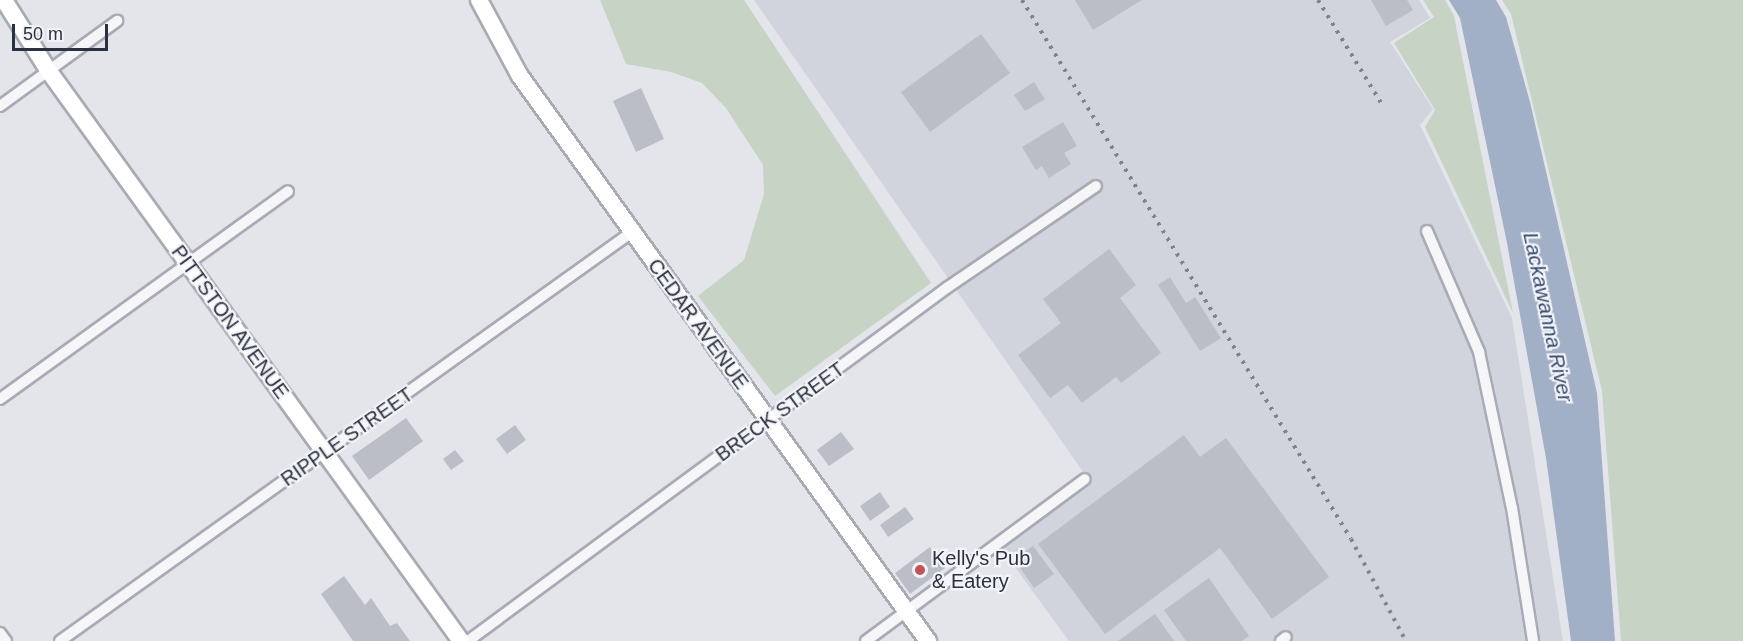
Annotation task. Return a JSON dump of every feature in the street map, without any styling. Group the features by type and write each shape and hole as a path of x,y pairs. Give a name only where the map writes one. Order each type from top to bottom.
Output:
{"main road":[{"name":"PITTSTON AVENUE","path":"4,0 48,70 461,641"},
{"name":"CEDAR AVENUE","path":"479,0 520,76 928,641"}],"street":[{"path":"0,105 117,21"},
{"name":"BRECK STREET","path":"468,641 948,287 1096,186"},
{"path":"0,399 288,191"},
{"path":"1426,231 1479,352 1512,508 1533,641"},
{"name":"RIPPLE STREET","path":"60,641 632,232"},
{"path":"866,641 1085,479"},
{"path":"0,633 6,641"}],"shaded area":[{"path":"754,0 1419,0 1430,18 1390,42 1433,109 1420,125 1512,318 1563,641 1069,641 998,544 1088,479"}],"green space":[{"path":"600,0 744,0 931,283 775,396 698,296 744,260 764,194 763,165 726,108 702,83 671,72 626,64"},
{"path":"1423,0 1445,0 1454,16 1513,313 1425,127 1435,110 1394,43 1434,17"},
{"path":"1502,0 1743,0 1743,641 1621,641 1602,391 1511,14"}],"water":[{"name":"Lackawanna River","path":"1449,0 1496,0 1506,17 1530,102 1597,393 1615,641 1571,641 1546,458 1507,243 1460,18"}],"building":[{"path":"1075,0 1142,0 1093,30"},
{"path":"1371,0 1407,0 1413,10 1386,26"},
{"path":"981,34 1010,73 930,132 901,92"},
{"path":"1034,82 1045,99 1025,111 1014,95"},
{"path":"641,88 664,139 636,152 613,101"},
{"path":"1063,122 1077,146 1064,153 1071,164 1049,178 1042,166 1036,170 1022,147"},
{"path":"1109,249 1136,285 1120,298 1161,353 1121,383 1116,377 1082,403 1068,385 1050,398 1018,355 1061,323 1043,299"},
{"path":"1170,277 1186,303 1195,297 1221,338 1200,351 1158,285"},
{"path":"406,418 423,441 369,480 352,456"},
{"path":"515,425 526,440 507,454 496,439"},
{"path":"841,432 854,449 829,466 817,450"},
{"path":"1184,435 1200,457 1226,438 1329,577 1272,619 1220,548 1105,634 1038,544"},
{"path":"455,450 464,461 451,470 443,459"},
{"path":"880,492 890,507 870,521 860,506"},
{"path":"905,507 914,519 888,537 880,525"},
{"path":"1033,546 1054,574 1034,588 1014,559"},
{"name":"Kelly's Pub & Eatery","path":"930,547 945,568 910,594 895,573"},
{"path":"344,576 365,605 371,598 390,626 397,623 410,641 353,641 321,594"},
{"path":"1209,578 1249,636 1242,641 1186,641 1164,610"},
{"path":"1155,614 1174,641 1118,641"}],"railway":[{"path":"1022,0 1351,539 1406,641"},
{"path":"1318,0 1381,103"}],"place":[{"name":"Kelly's Pub & Eatery","path":"920,570"}]}
